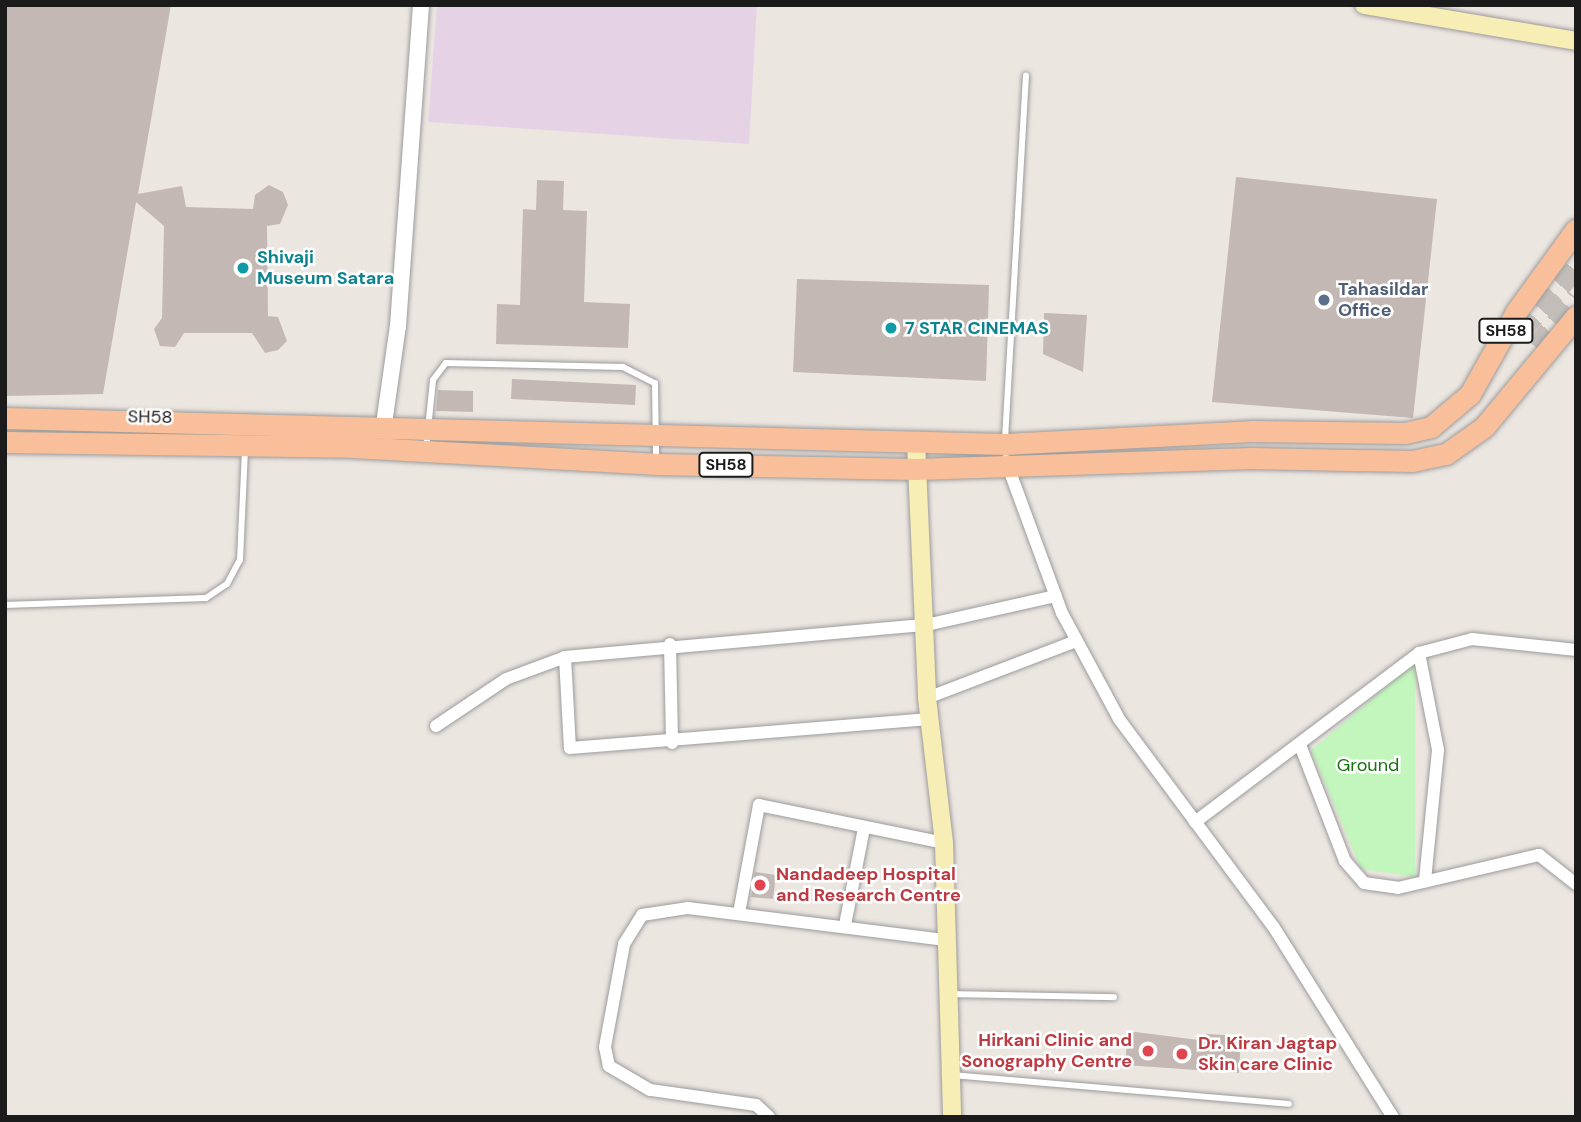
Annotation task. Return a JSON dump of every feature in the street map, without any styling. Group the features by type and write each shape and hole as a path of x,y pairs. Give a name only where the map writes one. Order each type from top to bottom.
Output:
{"main road":[{"path":"1364,5 1576,41"},
{"name":"SH58","path":"5,418 384,424 656,439 1005,444 1431,427 1451,415 1490,364 1516,312 1576,229"},
{"name":"SH58","path":"5,442 245,444 656,464 916,469 1327,460 1412,461 1446,454 1484,427 1572,325"},
{"path":"1484,427 1528,340 1490,364"},
{"path":"1327,460 1328,432"},
{"path":"916,442 926,625 927,698 944,843 951,1117"}],"street":[{"path":"384,424 398,326 421,5"},
{"path":"1005,444 1006,469 1056,596 1076,641 1119,719 1273,926 1392,1117"},
{"path":"436,726 506,679 565,657 670,644 926,625 1056,596"},
{"path":"1195,822 1419,653 1472,639 1576,650"},
{"path":"927,698 1076,641"},
{"path":"670,644 672,743"},
{"path":"1419,653 1438,750 1425,881"},
{"path":"565,657 570,748 672,743 930,719"},
{"path":"1300,745 1345,861 1364,883 1380,890 1539,855 1576,884"},
{"path":"739,913 759,805 944,843"},
{"path":"845,925 864,828"},
{"path":"769,1117 756,1105 678,1097 622,1079 609,1066 605,1047 624,944 642,915 688,908 845,925 946,940"}],"lane":[{"path":"1005,444 1026,76"},
{"path":"426,451 433,380 455,360 622,367 655,383 656,464"},
{"path":"5,605 206,598 227,584 240,560 245,444"},
{"path":"949,994 1114,997"},
{"path":"950,1075 1289,1104"}],"shaded area":[{"path":"437,5 757,5 749,144 428,122"}],"green space":[{"name":"Ground","path":"1415,663 1415,877 1361,869 1311,750"}],"building":[{"path":"5,5 171,5 138,194 182,186 186,207 253,209 255,195 269,185 283,192 288,205 280,224 267,226 268,316 278,317 287,341 278,350 265,353 252,333 184,333 175,347 160,346 154,329 162,318 164,226 136,202 103,394 5,396"},
{"name":"Tahasildar Office","path":"1236,177 1437,199 1413,418 1212,402"},
{"path":"537,180 564,181 563,210 587,211 584,302 630,304 628,348 496,344 497,304 520,305 523,209 536,210"},
{"name":"7 STAR CINEMAS","path":"797,279 989,285 986,381 793,372"},
{"path":"1044,313 1087,315 1083,372 1043,354"},
{"path":"512,379 636,385 635,405 511,399"},
{"path":"438,390 473,391 473,412 436,411"},
{"path":"755,872 776,875 773,899 751,897"},
{"path":"1128,1031 1206,1041 1207,1034 1241,1036 1239,1073 1125,1065"}],"tunnel":[{"path":"1520,332 1576,268"},
{"path":"1536,347 1576,297"}],"place":[{"name":"Shivaji Museum Satara","path":"243,268"},
{"name":"Tahasildar Office","path":"1324,300"},
{"name":"7 STAR CINEMAS","path":"891,328"},
{"name":"Nandadeep Hospital and Research Centre","path":"760,885"},
{"name":"Hirkani Clinic and Sonography Centre","path":"1148,1051"},
{"name":"Dr. Kiran Jagtap Skin care Clinic","path":"1182,1054"}]}
